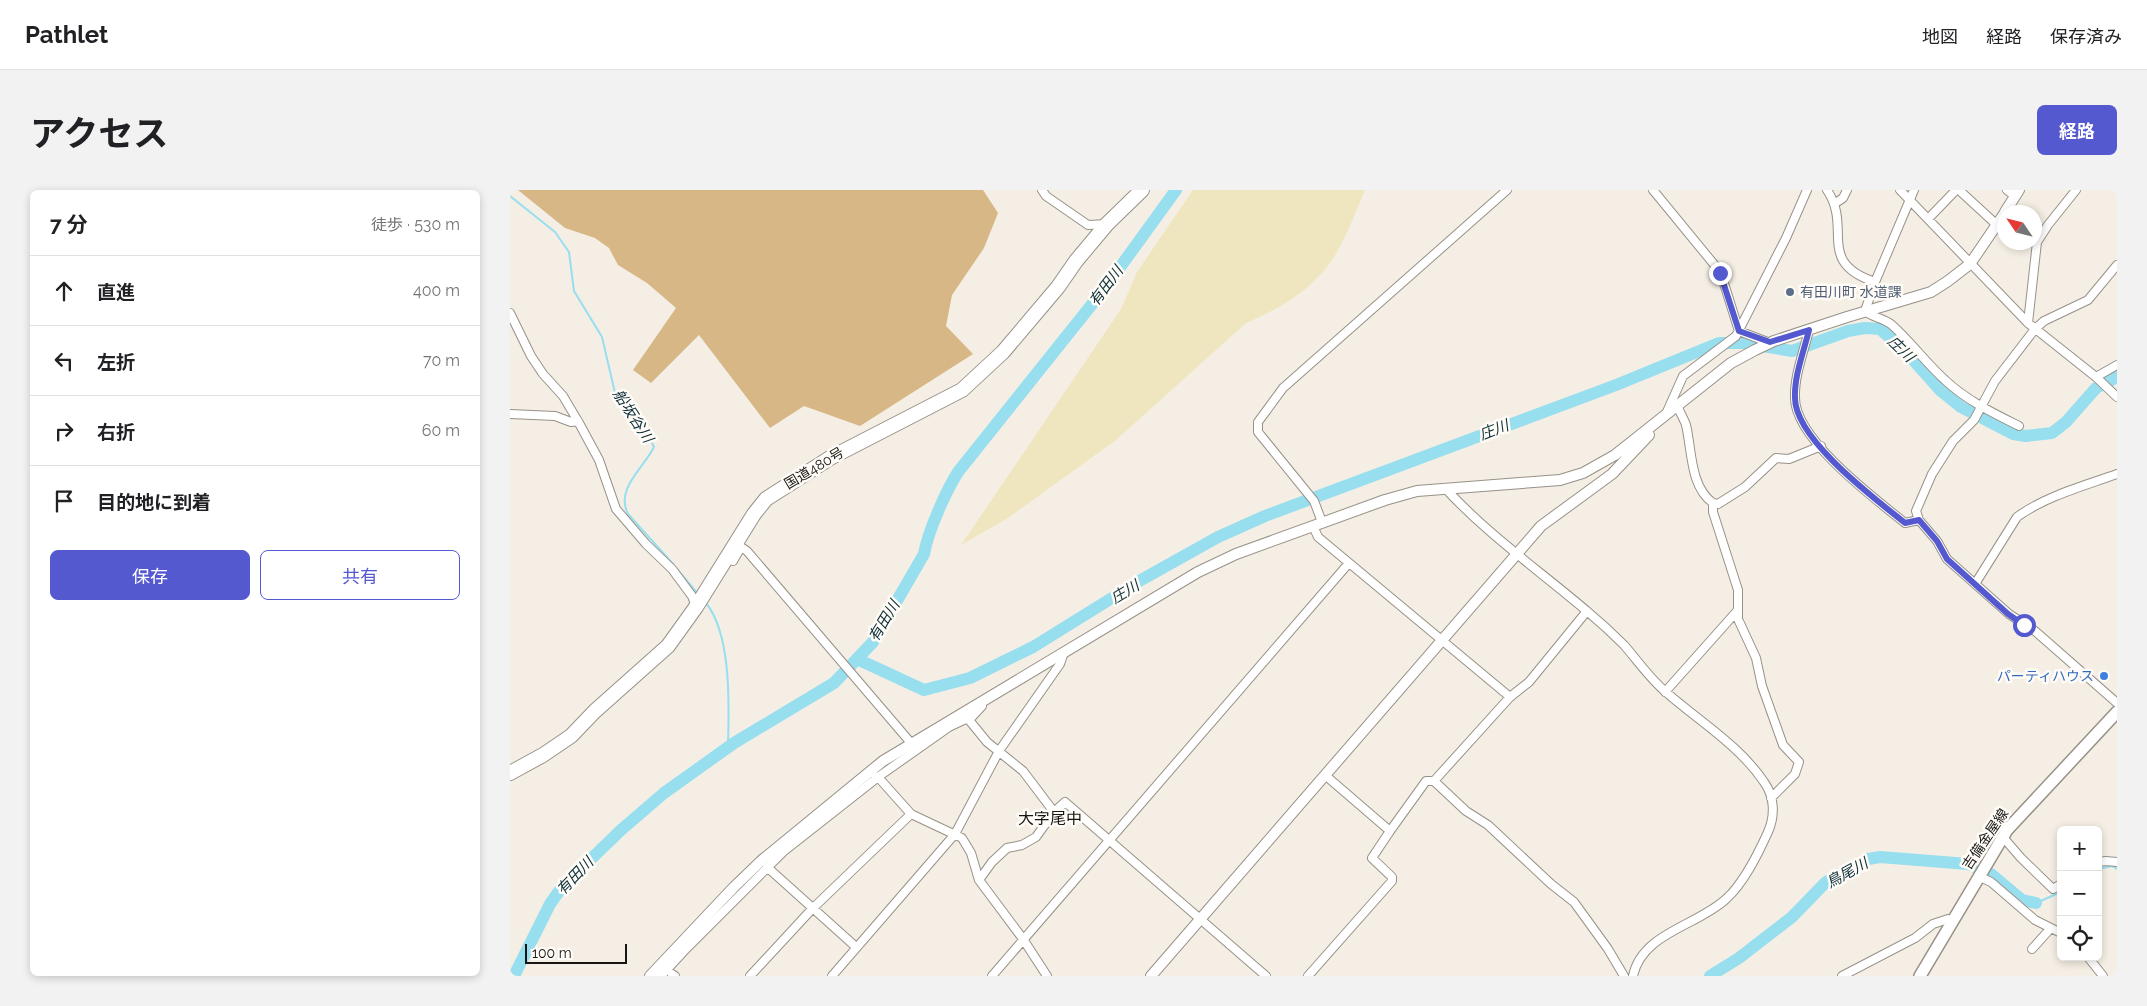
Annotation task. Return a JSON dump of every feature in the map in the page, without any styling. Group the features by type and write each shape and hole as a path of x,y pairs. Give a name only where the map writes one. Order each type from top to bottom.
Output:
{"highway":[{"name":"国道480号","path":"510,773 543,755 571,736 595,711 668,646 696,608 754,514 766,499 830,458 962,390 1003,352 1058,287 1076,261 1107,224 1142,190"}],"main road":[{"name":"吉備金屋線","path":"1920,976 2002,836 2019,815 2117,712"}],"street":[{"path":"1042,190 1046,196 1088,225 1107,224"},
{"path":"1507,190 1283,388 1258,422 1258,432 1314,501 1318,537 1441,641 1510,696"},
{"path":"1653,190 1717,268 1722,277 1739,331"},
{"path":"1151,976 1516,554 1552,517 1612,474 1663,419 1683,376 1727,344 1739,331 1807,190"},
{"path":"1826,190 1834,204 1842,261 1857,276 1875,282"},
{"path":"1834,204 1843,198 1847,190"},
{"path":"1900,190 2028,323 2096,377 2117,397"},
{"path":"1865,311 1875,282 1914,190"},
{"path":"650,976 767,867 782,848 850,787 910,741 982,701 1064,650 1198,572 1236,554 1317,524 1417,491 1560,480 1583,473 1604,461 1663,419 1731,363 1770,342 1931,292 1970,264 1997,225 1958,190 1947,193 1928,219"},
{"path":"2028,323 2038,242 2048,225 2074,192 2064,190"},
{"path":"2008,205 2014,192"},
{"path":"2117,265 2088,300 2044,321 2035,329 1995,381 1974,420 1953,441 1932,474 1919,499 1916,511 1919,520 1937,541 1947,559 2008,614 2035,631 2117,703"},
{"path":"1865,311 1870,316 1890,323 1944,380 1982,407 2020,426"},
{"path":"510,312 531,356 543,374 563,396 599,460 616,509 646,544 672,569 692,596 696,608"},
{"path":"1809,330 1794,397 1796,412 1803,426 1843,471 1905,523 1919,520"},
{"path":"1739,331 1770,342"},
{"path":"2096,377 2117,365"},
{"path":"1678,407 1686,423 1696,478 1704,495 1713,503 1718,504 1745,487 1776,458 1789,459 1821,446"},
{"path":"510,414 555,416 571,422 578,421"},
{"path":"1604,461 1611,460 1615,462 1616,468 1612,474"},
{"path":"1975,584 2017,517 2072,490 2117,474"},
{"path":"1445,488 1460,504 1516,554 1587,611 1623,644 1665,692 1730,745 1764,782 1771,798 1773,819 1769,831 1733,892 1708,913 1647,949 1637,962 1633,976"},
{"path":"1713,503 1712,512 1738,590 1738,619 1756,658 1762,686 1783,745 1799,762 1795,774 1771,798"},
{"path":"714,577 722,577 742,548 747,551 910,741"},
{"path":"992,976 1349,563"},
{"path":"1665,692 1738,610"},
{"path":"1434,781 1510,696 1529,682 1587,611"},
{"path":"832,976 955,834 999,751 1060,664 1064,650"},
{"path":"661,976 671,974 683,946 734,887 782,848 878,777 949,727 966,719 969,720 982,706 982,701"},
{"path":"969,720 987,742 1023,771 1054,812"},
{"path":"1325,775 1390,832"},
{"path":"850,787 855,789 876,776 878,777"},
{"path":"878,777 911,814 962,838 971,853 979,880 1024,939 1047,976"},
{"path":"1308,976 1392,881 1392,877 1372,858 1426,780 1434,781 1466,811 1488,825 1551,884 1574,902 1608,949 1624,976"},
{"path":"979,880 992,862 1007,848 1022,845 1036,837 1054,812 1065,802 1266,976"},
{"path":"750,976 812,908 911,814"},
{"path":"2002,836 2021,858 2053,889 2057,886"},
{"path":"2102,862 2117,862"},
{"path":"767,867 856,948"},
{"path":"1978,876 1986,879 2022,907 2032,918 2057,931"},
{"path":"1842,976 1915,938 1933,924 1948,919 1952,922"},
{"path":"2032,949 2050,928"},
{"path":"2091,961 2103,976"}],"shaded area":[{"path":"518,190 983,190 998,213 984,248 952,295 946,326 973,354 860,426 804,406 770,428 699,335 651,383 633,370 676,308 647,283 618,265 609,248 595,238 565,228"}],"sand":[{"path":"1193,190 1365,190 1338,250 1330,263 1310,285 1286,303 1246,323 1116,440 1008,518 961,545 1121,309 1137,272"}],"waterway":[{"name":"有田川","path":"514,976 550,904 562,887 621,830 664,793 734,743 834,683 873,642 924,554 929,534 938,512 958,472 1105,288 1176,190"},
{"name":"船坂谷川","path":"510,196 555,232 569,252 574,291 602,337 615,393 647,433 654,447 628,488 625,496 628,514 674,565"},
{"name":"庄川","path":"857,659 924,690 970,678 1033,647 1141,580 1218,537 1265,516 1616,385 1719,343 1744,343 1792,351 1848,331 1865,328 1880,329 1907,353 1940,390 1961,407 2013,434 2026,436 2052,433 2066,422 2096,388 2117,377"},
{"name":"船坂谷川","path":"677,569 698,594"},
{"name":"船坂谷川","path":"706,603 721,634 725,652 729,713 728,747"},
{"name":"鳥尾川","path":"1710,976 1739,958 1792,917 1826,882 1868,859 1880,857 1968,864 1991,874 2022,900 2036,903"},
{"name":"鳥尾川","path":"2102,868 2112,866 2117,869"},
{"name":"鳥尾川","path":"2036,903 2057,894"}],"place":[{"name":"有田川町 水道課","path":"1790,292"},
{"name":"パーティハウス","path":"2104,676"}],"district":[{"name":"大字尾中","path":"1050,818"}],"route":[{"path":"1720,273 1739,331 1770,342 1809,330 1794,397 1796,412 1803,426 1843,471 1905,523 1919,520 1937,541 1947,559 2008,614 2024,625"}]}
